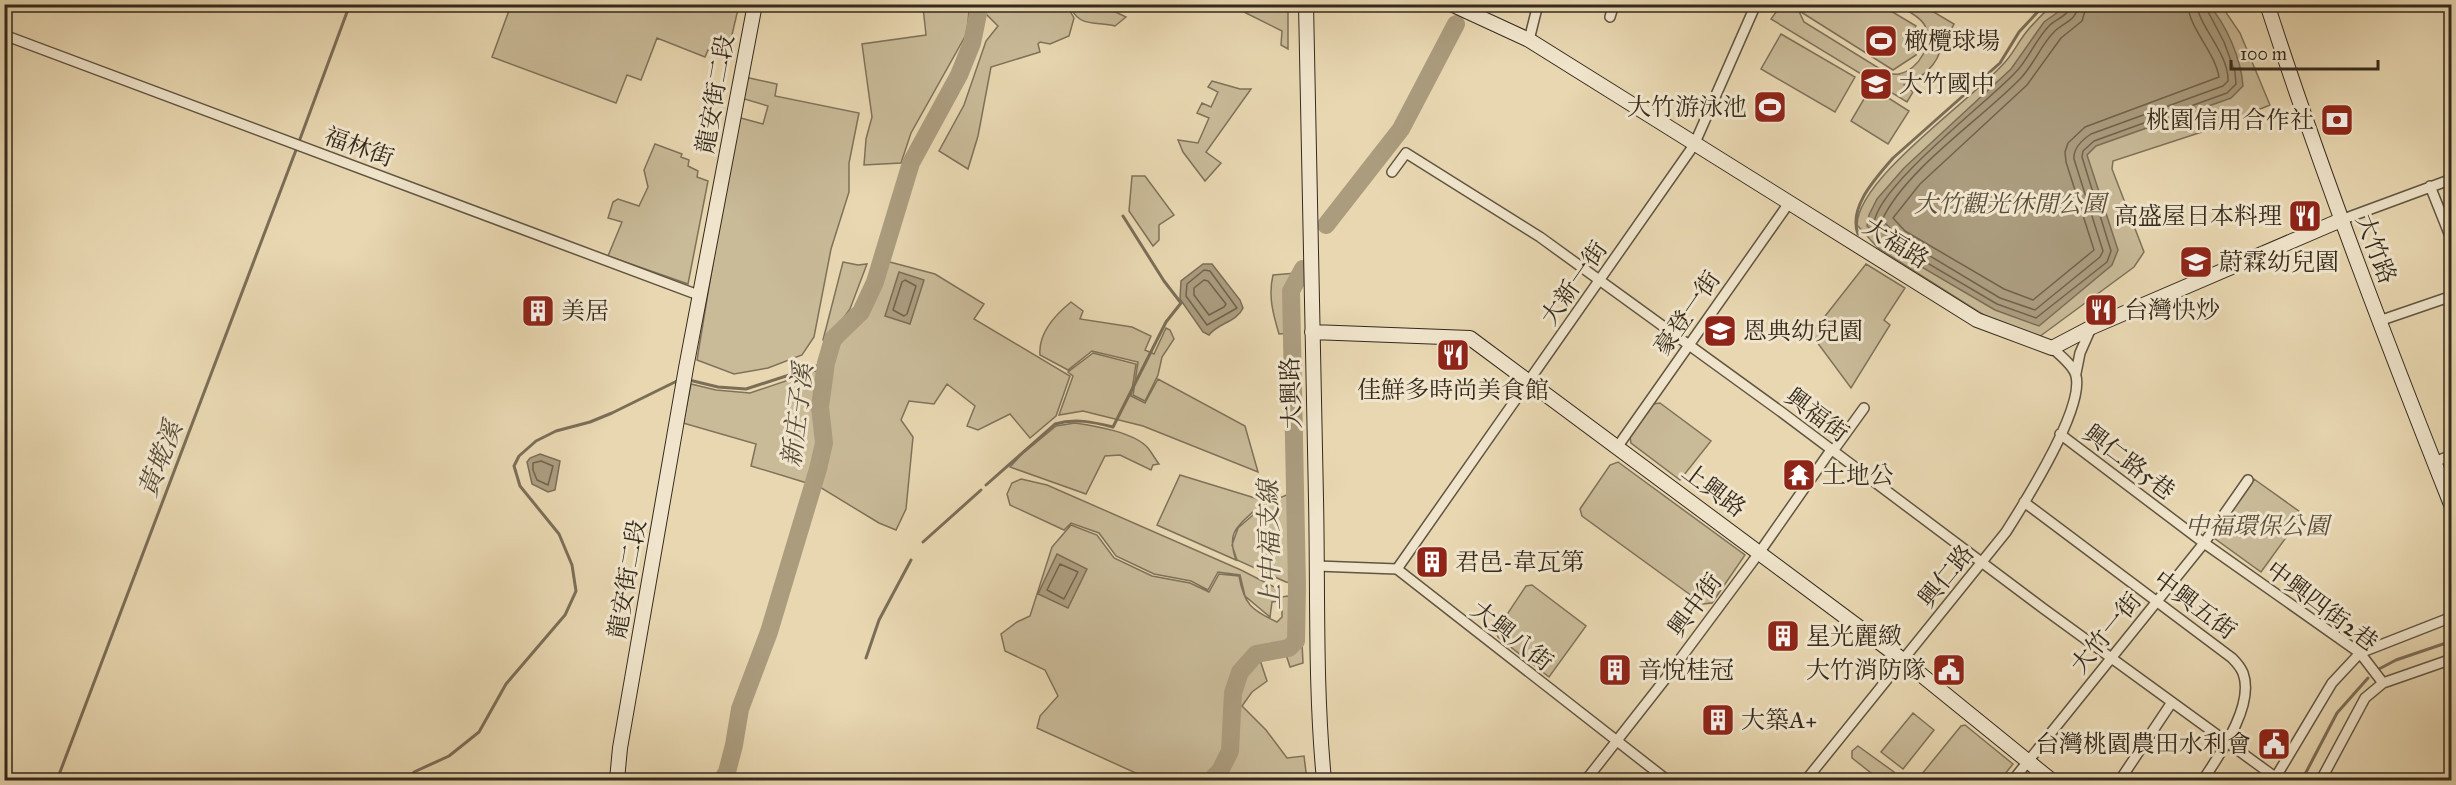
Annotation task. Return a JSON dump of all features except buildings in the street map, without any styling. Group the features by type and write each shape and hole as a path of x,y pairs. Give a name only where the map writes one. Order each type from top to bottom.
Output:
{"street":[{"name":"龍安街二段","path":"617,780 620,748 686,368 755,4"},
{"name":"大興路","path":"1306,4 1319,711 1324,780"},
{"name":"大福路","path":"1451,4 1529,40 1977,320 2052,348"},
{"path":"1529,40 1538,4"},
{"path":"1611,17 1614,4"},
{"name":"大新一街","path":"1396,569 1694,145 1756,4"},
{"name":"大竹路","path":"2267,4 2295,94 2341,220 2451,507"},
{"name":"福林街","path":"4,35 700,296"},
{"name":"興福街","path":"1392,172 1406,153 1521,223 2228,742 2274,779"},
{"path":"2076,373 2052,348 2092,327 2341,220 2451,178"},
{"path":"2430,186 2451,241"},
{"name":"豪登一街","path":"1618,446 1789,203"},
{"path":"2379,321 2451,296"},
{"name":"興仁路","path":"1806,780 2006,532 2073,408 2080,353 2092,327"},
{"name":"上興路","path":"1312,332 1470,338 1530,380 1903,660 2051,780"},
{"name":"興中街","path":"1586,780 1759,553 1864,408"},
{"name":"興仁路5巷","path":"2060,434 2204,543"},
{"path":"2434,462 2451,455"},
{"name":"大竹一街","path":"2013,780 2204,543 2248,480"},
{"name":"中興五街","path":"2024,502 2232,658 2243,674 2244,705 2228,742 2203,780"},
{"name":"中興四街2巷","path":"2204,543 2360,653 2383,683"},
{"path":"1317,566 1396,569"},
{"name":"大興八街","path":"1396,569 1667,780"},
{"path":"2274,779 2332,682 2360,653 2451,617"},
{"path":"2321,780 2365,698 2383,683 2451,658"},
{"path":"2120,780 2172,702"}],"green space":[{"path":"511,4 739,5 727,56 708,50 705,57 657,38 641,80 627,75 616,103 492,57"},
{"path":"987,5 1072,5 1070,11 1074,18 1069,36 1050,44 1040,42 1038,44 1040,52 991,67 978,136 968,169 939,151 964,105 986,41 998,26 985,13"},
{"path":"1075,5 1101,5 1126,17 1115,26 1086,22 1076,16 1072,10"},
{"path":"1236,5 1288,5 1288,49 1281,45 1282,31 1246,13"},
{"path":"1779,5 1796,5 1804,22 1885,72 1893,74 1906,71 1919,61 1928,39 1924,24 1912,13 1897,5 1922,5 1954,24 1948,35 1940,31 1940,49 1933,65 1920,77 1904,85 1913,92 1907,102 1771,19"},
{"name":"橄欖球場","path":"1802,5 1881,5 1916,26 1916,55 1893,70 1801,12"},
{"name":"大竹觀光休閒公園","path":"2052,5 2221,5 2240,33 2270,105 2208,130 2113,161 2112,169 2144,252 2134,267 2039,337 1990,319 1878,248 1857,225 1862,206 1876,184 1920,139 2009,58 2030,27"},
{"path":"923,7 969,11 967,33 911,133 901,163 864,165 866,139 872,117 862,44 926,35"},
{"path":"1781,34 1855,77 1835,112 1761,69"},
{"path":"745,77 777,84 775,96 859,113 849,163 849,192 831,249 814,337 802,355 768,368 734,374 697,360 737,117 763,124 768,106 741,98"},
{"path":"1212,81 1240,89 1251,89 1206,152 1221,163 1205,181 1183,152 1178,140 1198,143 1209,118 1197,113 1202,103 1211,107 1218,92 1208,87"},
{"path":"1871,87 1909,111 1888,144 1851,121"},
{"path":"655,144 682,154 681,157 689,160 688,166 698,171 697,177 708,181 688,284 608,256 622,222 608,218 613,202 618,199 639,206 648,187 644,170"},
{"path":"1132,176 1145,176 1174,215 1159,225 1159,240 1153,246 1129,211"},
{"path":"886,261 935,274 984,304 974,319 1070,376 1056,416 1030,438 1010,414 978,430 967,426 975,406 947,384 934,404 909,401 901,420 913,437 906,509 896,530 879,523 818,486 830,444 826,405 832,364 839,345 867,312 882,279"},
{"path":"843,262 867,264 850,309 826,342 823,340"},
{"path":"1866,264 1905,288 1884,320 1890,325 1851,388 1811,334"},
{"path":"1296,273 1294,333 1279,334 1271,298 1273,275"},
{"path":"1071,302 1083,311 1080,319 1132,327 1151,336 1145,350 1154,354 1166,328 1170,330 1174,339 1162,357 1158,375 1145,401 1133,395 1138,362 1092,351 1068,370 1040,355 1042,340 1049,325"},
{"path":"1093,353 1136,364 1131,396 1145,403 1158,379 1245,426 1258,472 1143,426 1083,411 1059,415 1073,376 1068,372"},
{"path":"818,370 812,407 817,445 807,483 751,466 756,444 683,423 691,384 716,390 750,393"},
{"path":"1660,403 1711,441 1680,480 1631,443 1630,437 1653,404"},
{"path":"1075,423 1114,431 1134,438 1148,448 1159,464 1153,465 1151,470 1120,455 1105,456 1086,494 1010,467 1056,426"},
{"path":"1618,462 1745,555 1712,603 1703,604 1582,516 1580,509 1610,465"},
{"path":"1180,475 1268,502 1263,513 1254,511 1234,532 1232,544 1236,560 1157,525"},
{"path":"1021,479 1047,485 1241,570 1280,590 1279,601 1272,602 1270,617 1245,596 1240,575 1218,572 1208,590 1191,581 1154,574 1116,556 1099,533 1071,523 1064,530 1010,505 1007,494 1012,483"},
{"name":"中福環保公園","path":"2254,479 2303,514 2261,572 2214,538"},
{"path":"1291,493 1294,584 1237,560 1232,545 1238,528 1253,515 1263,517 1270,502"},
{"path":"1071,525 1097,535 1114,558 1152,576 1190,583 1209,592 1219,574 1239,576 1243,593 1250,605 1277,622 1282,617 1282,597 1287,596 1300,602 1303,663 1290,667 1283,645 1257,651 1267,681 1252,692 1242,706 1266,730 1287,758 1304,756 1307,780 1151,780 1037,728 1040,716 1058,696 1045,670 1005,651 1001,634 1030,616 1052,547"},
{"path":"1532,585 1586,626 1549,677 1498,637 1496,631 1526,586"},
{"path":"1913,713 1934,730 1903,769 1881,752"},
{"path":"1965,725 2013,764 2000,780 1917,780 1961,726"},
{"path":"1858,746 1894,772 1896,776 1894,780 1880,780 1852,758 1852,751"}],"water":[{"name":"大竹觀光休閒公園","path":"2208,4 2232,43 2243,86 2231,98 2096,146 2087,155 2118,250 2112,265 2039,326 1995,310 1891,249 1867,226 1869,215 1877,199 1904,168 2011,69 2044,22 2068,5"},
{"path":"1203,264 1212,264 1240,300 1243,308 1240,313 1209,335 1203,332 1180,299 1181,281"},
{"path":"899,272 924,280 910,324 885,316"},
{"path":"540,454 560,461 555,490 548,492 532,484 527,462 530,458"},
{"path":"1057,554 1087,569 1068,608 1038,594"}],"waterway":[{"path":"4,27 13,4"},
{"name":"黃墘溪","path":"300,139 350,4"},
{"name":"新庄子溪","path":"722,780 727,772 734,745 740,709 769,632 818,469 824,443 820,407 826,363 833,339 861,312 875,282 911,163 959,75 972,43 980,4"},
{"path":"1858,234 1856,224 1860,203 1879,175 1893,158 2000,63 2019,32 2045,4"},
{"name":"上中福支線","path":"1326,225 1401,129 1456,24"},
{"name":"黃墘溪","path":"57,780 296,150"},
{"path":"986,485 1055,424 1077,421 1113,427 1166,322 1181,303 1164,281 1123,216"},
{"name":"上中福支線","path":"1211,780 1220,771 1230,751 1233,693 1240,672 1256,654 1289,648 1296,641 1291,291 1303,269"},
{"path":"689,380 718,387 746,389 826,363"},
{"path":"409,780 414,772 449,756 479,732 506,684 565,615 576,591 572,565 559,534 520,486 514,466 519,456 536,441 556,431 590,422 612,413 679,380"},
{"path":"923,542 981,490"},
{"path":"866,658 879,620 911,560"},
{"path":"2379,669 2396,660 2452,641"},
{"path":"2302,780 2337,713 2368,678"}],"place":[{"name":"橄欖球場","path":"1881,41"},
{"name":"大竹國中","path":"1876,84"},
{"name":"大竹游泳池","path":"1770,107"},
{"name":"桃園信用合作社","path":"2337,120"},
{"name":"高盛屋日本料理","path":"2305,216"},
{"name":"蔚霖幼兒園","path":"2196,262"},
{"name":"台灣快炒","path":"2101,310"},
{"name":"美居","path":"538,311"},
{"name":"恩典幼兒園","path":"1720,331"},
{"name":"佳鮮多時尚美食館","path":"1453,355"},
{"name":"土地公","path":"1799,475"},
{"name":"君邑-韋瓦第","path":"1432,562"},
{"name":"星光麗緻","path":"1783,636"},
{"name":"音悅桂冠","path":"1615,670"},
{"name":"大竹消防隊","path":"1949,670"},
{"name":"大築A+","path":"1718,720"},
{"name":"台灣桃園農田水利會","path":"2274,744"}]}
